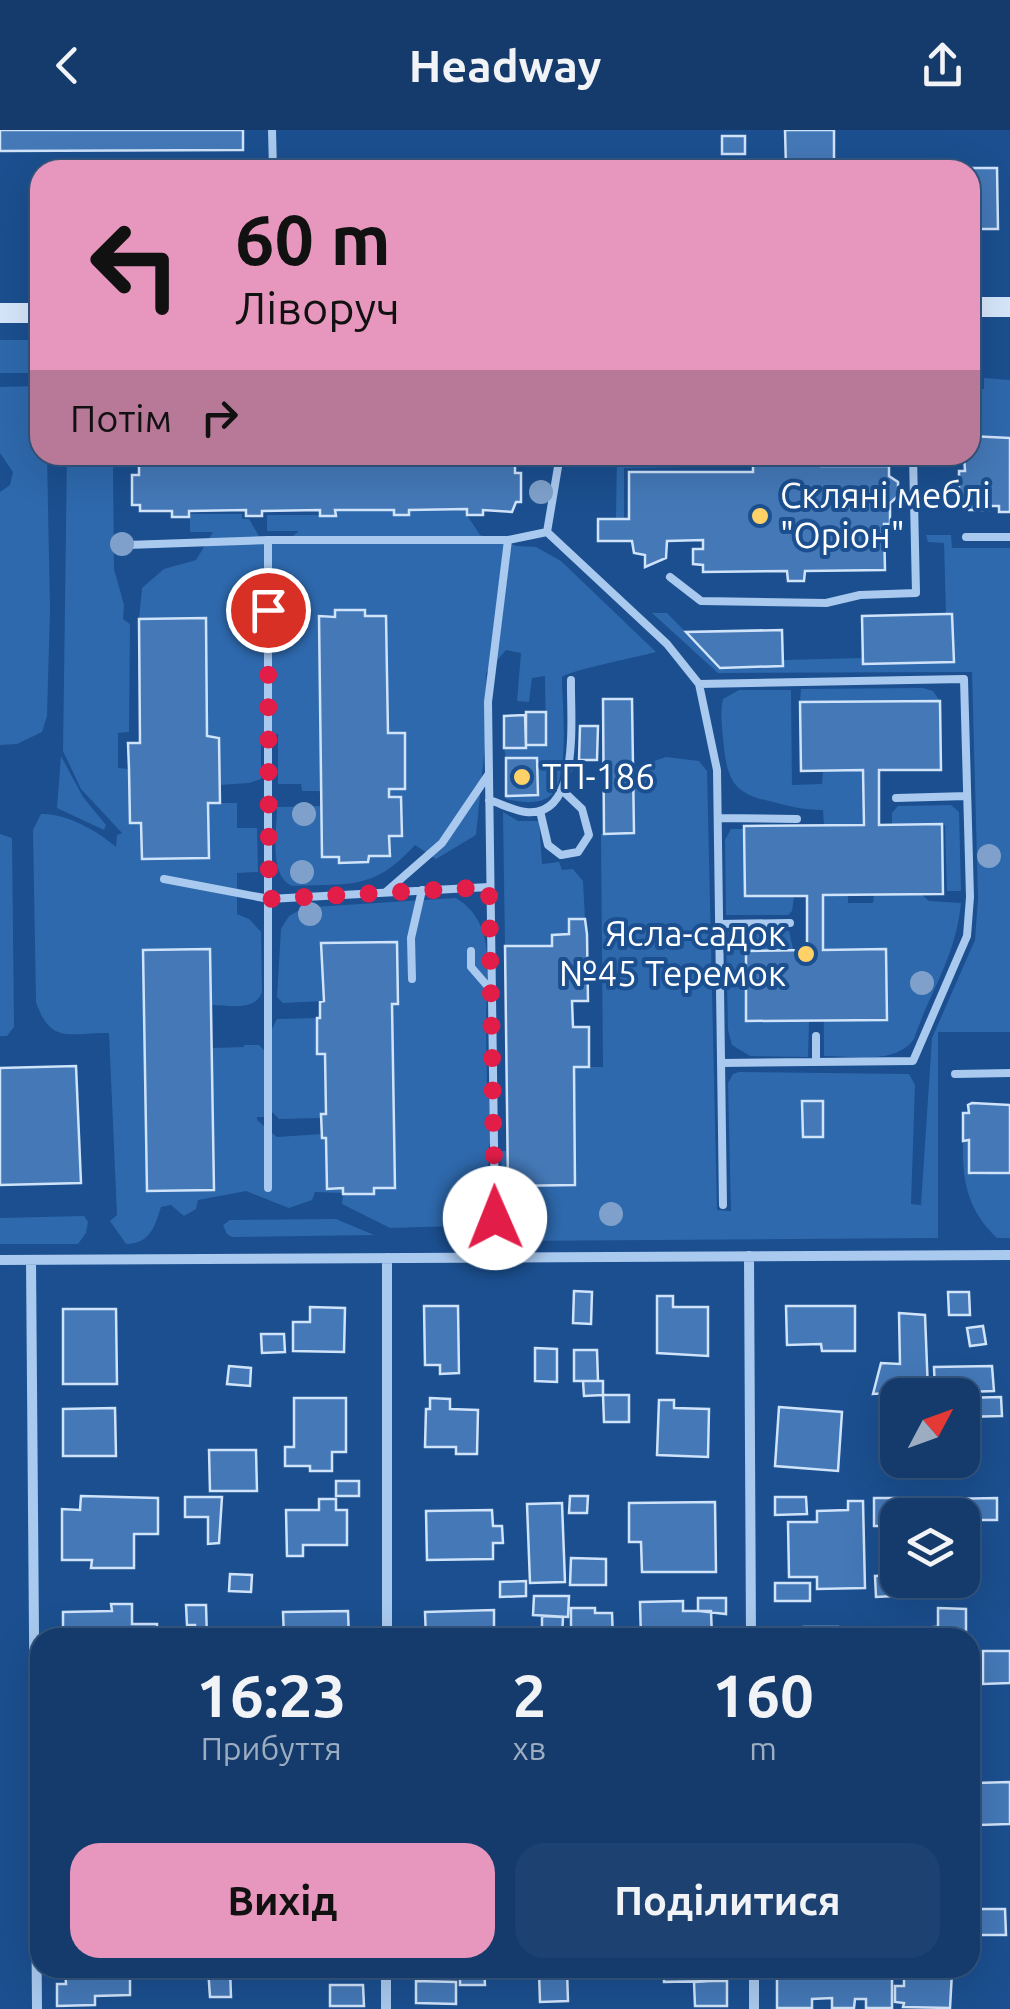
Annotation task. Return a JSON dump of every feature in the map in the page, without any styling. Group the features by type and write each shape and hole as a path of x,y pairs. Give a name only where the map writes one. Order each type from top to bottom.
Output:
{"main road":[{"path":"980,307 1010,307"},
{"path":"0,313 30,313"}],"street":[{"path":"0,1260 1010,1255"},
{"path":"749,1256 752,1628"},
{"path":"387,1258 387,1628"},
{"path":"31,1260 34,1628"},
{"path":"37,1978 37,2009"},
{"path":"386,1978 386,2009"},
{"path":"754,1978 754,2009"}],"lane":[{"path":"272,130 273,160"},
{"path":"547,532 558,465"},
{"path":"670,576 701,601 826,603 860,596 916,594 913,465"},
{"path":"127,545 268,540 508,540 547,532"},
{"path":"547,532 667,644 699,684 717,770 722,1205"},
{"path":"966,537 1010,537"},
{"path":"268,540 268,1188"},
{"path":"495,1218 488,702 508,540"},
{"path":"489,800 526,812 553,803 563,791 569,761 571,680"},
{"path":"699,684 964,680 970,896 967,936 913,1061 721,1063"},
{"path":"386,892 442,844 488,775"},
{"path":"540,810 548,845 561,855 578,852 589,835 582,809 563,791"},
{"path":"896,798 967,796"},
{"path":"718,818 797,818"},
{"path":"164,880 269,899 489,887"},
{"path":"412,980 410,938 422,890"},
{"path":"719,924 790,923"},
{"path":"471,951 470,968 491,991"},
{"path":"816,1036 816,1062"},
{"path":"955,1074 1010,1073"}],"shaded area":[{"path":"0,340 30,340 30,373 0,373"},
{"path":"984,378 1010,380 1010,438 980,436 980,389 984,389"},
{"path":"30,386 30,465 47,465 50,610 47,716 42,732 17,744 0,745 0,492 10,485 13,472 0,453 0,387"},
{"path":"67,465 114,465 114,569 124,605 123,619 130,624 129,732 118,733 118,768 129,769 130,822 141,823 142,859 209,858 208,803 237,803 237,828 257,828 258,872 237,873 237,914 249,919 261,932 259,998 248,1005 211,1005 210,949 143,951 147,1190 214,1190 212,1048 259,1045 264,1050 267,1117 257,1120 277,1137 322,1134 326,1138 327,1188 343,1188 343,1193 315,1192 312,1200 289,1208 246,1191 198,1200 196,1209 184,1216 171,1205 161,1207 146,1237 126,1244 110,1221 117,1215 109,1033 56,1031 48,1025 36,1002 33,830 41,814 81,824 116,847 117,835 122,833 81,789 63,751"},
{"path":"617,465 748,465 624,468 624,519 616,519"},
{"path":"467,509 480,535 517,546 536,547 561,561 656,652 562,677 564,739 558,785 552,794 530,802 506,796 538,795 537,758 506,758 504,748 546,744 545,676 532,678 529,702 517,701 521,653 506,650 486,673 485,745 476,835 436,859 415,845 386,870 360,882 293,886 285,881 277,863 277,807 322,806 340,863 389,856 389,836 402,835 401,798 389,797 389,789 405,788 405,733 388,733 386,616 365,616 365,611 319,617 321,791 302,791 301,784 278,784 278,734 261,737 261,779 219,785 219,736 207,736 206,619 139,619 142,588 164,569 196,560 213,532 190,532 190,514 242,514 263,543 283,544 299,531 267,531 267,515 394,510 394,515 408,515 409,510"},
{"path":"926,535 951,535 952,548 1010,548 1010,1032 938,1032 938,1238 503,1241 501,1151 508,1151 509,1186 575,1185 574,1067 603,1067 601,834 634,833 633,768 666,757 699,761 707,771 717,1210 731,1211 728,1083 739,1072 909,1074 915,1085 911,1204 921,1205 932,1038 975,940 978,898 972,672 718,673 652,613 667,613 721,668 783,666 783,660 863,658 864,664 953,662 952,614 946,614 944,543 928,542"},
{"path":"801,689 933,691 940,701 800,702"},
{"path":"739,690 791,690 792,785 822,784 823,771 863,770 864,825 824,826 823,810 756,798 738,788 726,763 721,714 723,699"},
{"path":"61,756 83,797 106,825 104,830 57,808"},
{"path":"951,805 959,812 961,891 947,891 945,825 892,825 892,813 898,806"},
{"path":"503,812 518,821 539,821 542,864 559,862 562,870 573,869 583,881 585,919 569,919 569,934 552,935 552,946 505,946"},
{"path":"731,829 745,829 794,896 788,915 726,915 725,840"},
{"path":"0,834 12,838 14,1027 7,1036 0,1036"},
{"path":"921,894 929,901 961,903 948,958 914,1039 885,1056 824,1056 823,895 848,895 848,903 873,903 874,895"},
{"path":"456,898 479,922 487,953 487,1093 493,1121 488,1149 489,1225 390,1228 342,1204 343,1194 374,1194 374,1188 394,1188 392,1004 398,1003 397,942 321,943 324,1001 283,1003 277,997 281,929 289,916 313,907"},
{"path":"789,931 809,1021 808,1057 750,1056 732,1045 728,1030 726,932"},
{"path":"317,1018 317,1054 325,1054 326,1114 321,1118 279,1119 271,1111 270,1033 277,1019"},
{"path":"969,1140 972,1175 1010,1173 1010,1238 997,1238 979,1217 968,1194 963,1141"},
{"path":"84,1216 88,1222 86,1233 78,1244 0,1244 0,1218"},
{"path":"336,1219 374,1235 232,1237 223,1225 230,1220"}],"building":[{"path":"0,130 243,130 243,150 0,151"},
{"path":"785,130 834,130 834,160 786,160"},
{"path":"722,136 745,136 745,154 722,154"},
{"path":"980,168 997,168 998,229 980,229"},
{"path":"980,436 1010,438 1010,512 999,512 999,506 989,506 989,510 965,507 965,499 959,499 959,471 965,471 965,465 980,465"},
{"path":"139,465 515,465 515,473 521,473 521,502 516,502 512,512 483,510 483,515 467,515 467,509 409,510 409,515 394,515 394,510 335,510 336,516 320,516 320,510 262,511 262,516 246,516 246,510 189,511 189,517 172,517 172,511 140,511 140,505 132,505 132,475 139,475"},
{"name":"Скляні меблі \"Оріон\"","path":"753,465 889,466 889,476 898,482 898,496 890,503 890,524 884,524 885,570 805,571 804,581 788,581 787,571 703,572 703,565 693,564 693,549 703,549 703,540 667,541 666,558 645,567 645,555 634,553 632,541 598,541 598,519 629,519 629,472 753,472"},
{"path":"335,610 365,610 365,616 386,616 388,733 405,733 405,789 389,789 389,797 401,797 402,836 389,836 390,856 369,856 368,862 339,863 339,857 322,857 319,616 335,617"},
{"path":"952,614 954,662 863,664 862,616"},
{"path":"206,618 207,736 219,738 220,803 208,803 209,858 142,859 141,823 130,823 128,743 140,743 139,619"},
{"path":"782,630 783,666 720,668 686,632"},
{"path":"603,699 632,699 634,833 604,834"},
{"path":"940,701 941,770 879,770 879,825 942,824 943,894 823,895 823,950 886,949 887,1020 746,1021 746,951 807,950 807,896 745,896 744,826 864,825 863,770 801,771 800,702"},
{"path":"526,712 546,712 546,745 526,745"},
{"path":"525,715 526,748 504,748 504,716"},
{"path":"580,726 598,726 597,760 579,760"},
{"name":"ТП-186","path":"506,758 537,758 538,795 506,796"},
{"path":"569,919 585,919 587,934 588,1001 572,1001 573,1027 589,1027 589,1067 574,1067 575,1185 508,1186 505,946 552,946 552,935 569,934"},
{"path":"397,942 398,1004 392,1004 395,1188 374,1188 374,1194 343,1194 343,1188 327,1189 326,1138 322,1138 321,1114 326,1114 325,1054 317,1054 317,1018 320,1002 324,1001 321,943"},
{"path":"210,949 214,1190 147,1191 143,950"},
{"path":"76,1066 81,1183 0,1185 0,1068"},
{"path":"802,1101 823,1101 823,1137 803,1137"},
{"path":"968,1105 1010,1105 1010,1173 969,1173 969,1140 963,1141 963,1113 969,1113"},
{"path":"574,1291 592,1292 591,1324 573,1323"},
{"path":"948,1292 969,1292 970,1315 949,1315"},
{"path":"657,1296 673,1296 673,1307 708,1307 708,1356 657,1353"},
{"path":"424,1306 458,1306 459,1373 440,1374 440,1365 425,1365"},
{"path":"786,1306 855,1306 855,1351 822,1351 821,1344 787,1345"},
{"path":"310,1307 345,1308 344,1352 293,1351 293,1322 310,1322"},
{"path":"63,1309 116,1309 117,1384 63,1384"},
{"path":"899,1313 925,1315 927,1378 880,1378 880,1394 873,1394 881,1363 900,1364"},
{"path":"983,1326 986,1344 970,1346 967,1328"},
{"path":"261,1334 284,1334 285,1352 262,1353"},
{"path":"535,1348 557,1349 557,1382 535,1381"},
{"path":"574,1350 597,1350 598,1381 574,1381"},
{"path":"229,1366 251,1368 250,1386 227,1384"},
{"path":"992,1366 994,1391 980,1391 980,1378 934,1378 934,1367"},
{"path":"583,1381 603,1381 603,1395 584,1396"},
{"path":"603,1395 629,1395 629,1422 604,1422"},
{"path":"1001,1397 1002,1416 980,1417 980,1398"},
{"path":"294,1398 346,1398 346,1452 332,1452 332,1471 285,1466 285,1447 294,1447"},
{"path":"430,1398 450,1399 450,1409 478,1410 477,1454 456,1454 456,1447 425,1447"},
{"path":"659,1400 674,1400 674,1408 709,1409 708,1457 657,1455"},
{"path":"779,1407 842,1412 838,1471 775,1466"},
{"path":"115,1408 116,1456 63,1456 63,1409"},
{"path":"209,1450 256,1450 257,1491 210,1491"},
{"path":"336,1481 359,1481 359,1496 336,1496"},
{"path":"81,1496 158,1498 158,1534 134,1534 134,1568 91,1568 92,1560 62,1560 62,1509 80,1510"},
{"path":"570,1496 588,1496 587,1513 569,1513"},
{"path":"185,1497 222,1497 219,1543 208,1544 208,1517 185,1517"},
{"path":"775,1497 806,1497 807,1514 775,1515"},
{"path":"874,1498 880,1498 880,1526 874,1526"},
{"path":"980,1498 997,1498 997,1520 980,1520"},
{"path":"319,1499 336,1499 336,1510 347,1510 347,1545 303,1545 303,1556 287,1556 286,1510 319,1510"},
{"path":"848,1501 863,1501 865,1588 817,1589 817,1577 789,1577 788,1522 817,1522 817,1511 848,1510"},
{"path":"715,1502 716,1572 642,1572 641,1542 629,1542 629,1503"},
{"path":"562,1503 565,1582 530,1583 527,1504"},
{"path":"492,1510 493,1526 502,1526 503,1543 493,1543 493,1559 427,1560 426,1511"},
{"path":"571,1558 606,1559 606,1585 570,1585"},
{"path":"230,1574 252,1575 251,1592 229,1591"},
{"path":"875,1576 880,1576 880,1597 876,1597"},
{"path":"526,1581 526,1596 500,1597 500,1582"},
{"path":"775,1583 810,1583 810,1601 775,1601"},
{"path":"534,1596 569,1596 568,1617 533,1615"},
{"path":"698,1598 726,1598 726,1614 698,1611"},
{"path":"683,1601 683,1611 711,1611 712,1628 641,1628 640,1602"},
{"path":"111,1604 132,1604 132,1624 157,1624 157,1628 63,1628 63,1612 112,1611"},
{"path":"186,1605 206,1605 207,1628 187,1625"},
{"path":"571,1608 612,1613 613,1628 571,1628"},
{"path":"938,1608 966,1609 966,1628 934,1628 938,1627"},
{"path":"494,1610 494,1628 426,1628 425,1612"},
{"path":"348,1611 349,1628 284,1628 283,1612"},
{"path":"542,1616 563,1617 562,1628 542,1628"},
{"path":"983,1651 1010,1651 1010,1683 983,1684"},
{"path":"1010,1782 1010,1824 980,1825 980,1783"},
{"path":"980,1909 1005,1909 1006,1935 980,1935"},
{"path":"66,1978 130,1978 130,1995 95,1996 95,2005 57,2006 57,1984 66,1984"},
{"path":"209,1978 230,1978 231,1997 210,1997"},
{"path":"460,1978 485,1978 485,1985 460,1985"},
{"path":"539,1978 567,1978 568,2001 540,2002"},
{"path":"664,1978 713,1978 713,1981 664,1982"},
{"path":"777,1978 892,1978 892,2008 866,2008 866,1999 855,1999 854,2008 832,2008 832,1998 812,1999 812,2008 777,2008"},
{"path":"904,1978 952,1978 950,2008 903,2007 904,2003 895,2002 895,1986 904,1986"},
{"path":"416,1981 456,1982 456,2004 416,2003"},
{"path":"727,1981 727,2006 695,2006 694,1982"},
{"path":"330,1985 363,1985 364,2006 330,2006"}],"place":[{"name":"Скляні меблі \"Оріон\"","path":"760,516"},
{"name":"ТП-186","path":"522,777"},
{"name":"Ясла-садок №45 Теремок","path":"806,954"}],"route":[{"path":"268,610 269,899 489,887 495,1218"}]}
